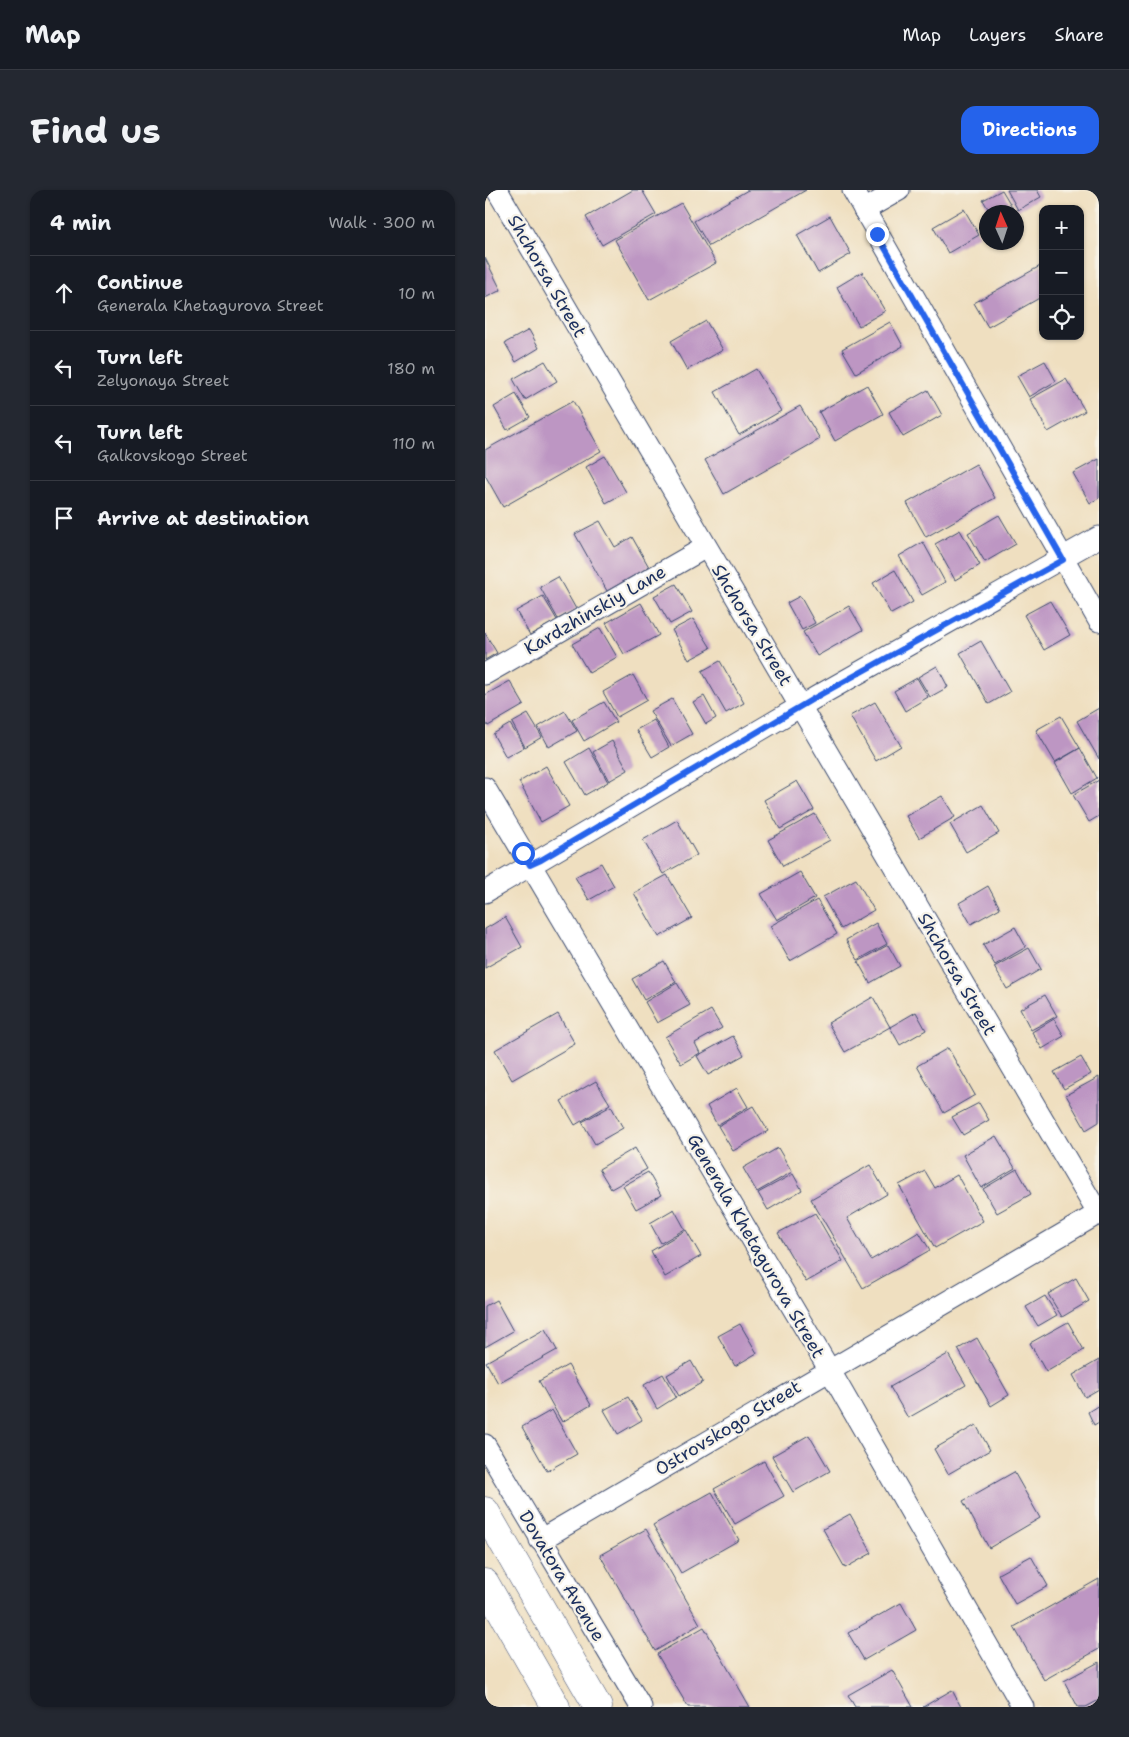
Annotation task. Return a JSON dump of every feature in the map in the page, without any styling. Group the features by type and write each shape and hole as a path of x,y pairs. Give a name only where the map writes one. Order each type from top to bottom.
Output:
{"main road":[{"name":"Dovatora Avenue","path":"485,1511 598,1707"},
{"path":"485,1583 556,1707"}],"street":[{"name":"Shchorsa Street","path":"497,190 1099,1214"},
{"path":"853,190 1099,621"},
{"path":"864,210 899,190"},
{"path":"485,892 801,706 1063,560 1099,537"},
{"name":"Kardzhinskiy Lane","path":"485,674 706,547"},
{"name":"Generala Khetagurova Street","path":"485,788 530,865 543,883 829,1369 1023,1707"},
{"name":"Ostrovskogo Street","path":"539,1540 829,1369 1099,1214"},
{"name":"Dovatora Avenue","path":"485,1445 539,1540 641,1707"}],"building":[{"path":"633,190 642,190 656,214 602,245 586,217"},
{"path":"748,190 806,190 709,246 694,221"},
{"path":"1002,190 1011,205 986,205 983,200"},
{"path":"1007,190 1037,190 1041,197 1024,207 1024,205 1015,205"},
{"path":"681,203 716,263 649,300 615,240"},
{"path":"964,209 979,235 948,253 933,227"},
{"path":"830,216 851,254 818,273 797,235"},
{"path":"485,258 501,290 485,298"},
{"path":"1039,267 1039,298 988,327 974,303"},
{"path":"862,272 885,311 859,326 837,287"},
{"path":"706,321 723,350 687,370 671,341"},
{"path":"890,322 903,346 856,373 842,349"},
{"path":"529,330 539,348 516,362 505,343"},
{"path":"545,361 557,381 525,400 513,379"},
{"path":"1045,361 1056,381 1029,397 1017,376"},
{"path":"756,369 781,411 739,435 715,392"},
{"path":"1066,379 1085,411 1048,432 1030,399"},
{"path":"867,385 883,414 835,441 819,412"},
{"path":"928,390 942,415 903,437 889,412"},
{"path":"516,394 530,417 507,430 494,407"},
{"path":"573,401 601,451 503,507 485,475 485,450"},
{"path":"800,406 820,439 724,494 705,460"},
{"path":"605,456 626,492 606,503 586,467"},
{"path":"1099,459 1099,498 1090,503 1073,473"},
{"path":"976,464 995,498 926,537 907,503"},
{"path":"999,515 1016,544 985,562 968,533"},
{"path":"600,521 615,547 632,537 649,567 607,591 575,534"},
{"path":"960,530 980,565 955,580 935,544"},
{"path":"923,542 945,582 922,595 899,556"},
{"path":"895,570 913,602 891,614 873,583"},
{"path":"558,577 576,609 558,619 540,587"},
{"path":"676,584 692,612 670,624 654,596"},
{"path":"543,596 557,620 530,635 516,611"},
{"path":"800,596 815,623 802,630 787,603"},
{"path":"1050,601 1070,635 1044,650 1024,615"},
{"path":"641,603 659,635 624,654 606,623"},
{"path":"849,606 863,630 817,656 803,632"},
{"path":"693,619 711,648 689,660 672,630"},
{"path":"600,628 617,657 589,673 572,644"},
{"path":"485,633 497,653 485,660"},
{"path":"981,641 1010,692 989,704 960,653"},
{"path":"720,661 744,703 726,713 702,671"},
{"path":"937,666 948,687 930,697 918,677"},
{"path":"633,675 647,700 617,717 603,692"},
{"path":"917,678 928,697 905,711 894,691"},
{"path":"510,681 524,705 488,726 485,721 485,695"},
{"path":"704,696 716,718 706,724 693,702"},
{"path":"672,699 692,734 671,746 650,711"},
{"path":"604,702 616,722 584,741 572,720"},
{"path":"875,702 901,746 876,761 850,716"},
{"path":"1099,708 1099,759 1077,721"},
{"path":"565,711 577,731 549,747 538,727"},
{"path":"528,714 542,737 525,747 512,723"},
{"path":"1061,716 1080,748 1055,762 1036,730"},
{"path":"654,720 669,747 652,757 636,730"},
{"path":"510,724 524,747 506,757 493,734"},
{"path":"612,741 628,770 609,781 593,752"},
{"path":"589,748 608,782 585,795 566,762"},
{"path":"1080,748 1097,778 1072,793 1055,763"},
{"path":"546,766 569,806 541,822 519,782"},
{"path":"1099,780 1099,816 1089,822 1073,795"},
{"path":"797,781 814,810 780,829 764,800"},
{"path":"942,796 955,817 919,838 906,816"},
{"path":"983,805 999,833 966,852 950,824"},
{"path":"815,814 830,840 783,866 768,840"},
{"path":"677,820 697,855 663,874 643,840"},
{"path":"601,863 614,886 589,900 575,877"},
{"path":"800,872 815,898 777,920 761,894"},
{"path":"667,875 692,918 659,937 634,893"},
{"path":"856,879 874,910 841,929 823,897"},
{"path":"988,886 1000,908 971,924 959,903"},
{"path":"817,900 837,934 790,961 770,926"},
{"path":"505,917 522,947 485,968 485,929"},
{"path":"876,923 887,944 858,960 846,940"},
{"path":"1015,927 1026,947 995,965 983,945"},
{"path":"888,945 900,966 870,983 858,962"},
{"path":"1029,948 1041,969 1007,989 994,967"},
{"path":"664,961 676,982 644,1000 632,979"},
{"path":"677,983 690,1005 657,1023 645,1002"},
{"path":"1045,995 1057,1016 1031,1030 1020,1009"},
{"path":"873,997 890,1027 845,1052 828,1023"},
{"path":"711,1010 722,1028 695,1043 700,1053 681,1064 665,1037"},
{"path":"916,1012 926,1030 900,1045 890,1027"},
{"path":"558,1014 575,1044 512,1080 495,1050"},
{"path":"1054,1019 1064,1036 1042,1049 1032,1032"},
{"path":"733,1036 744,1055 708,1075 697,1056"},
{"path":"948,1048 975,1095 944,1113 917,1066"},
{"path":"1081,1057 1091,1074 1064,1089 1054,1072"},
{"path":"1099,1077 1099,1122 1086,1130 1066,1095"},
{"path":"596,1081 610,1104 575,1125 561,1101"},
{"path":"737,1088 748,1107 717,1125 707,1106"},
{"path":"979,1103 989,1120 963,1135 952,1117"},
{"path":"611,1106 623,1128 595,1144 582,1122"},
{"path":"753,1106 768,1131 733,1151 718,1126"},
{"path":"996,1136 1015,1168 981,1188 963,1155"},
{"path":"635,1148 647,1169 611,1189 599,1169"},
{"path":"778,1148 792,1172 757,1192 743,1168"},
{"path":"870,1165 887,1194 847,1218 871,1260 919,1232 930,1250 863,1288 811,1199"},
{"path":"1017,1169 1031,1194 997,1213 983,1189"},
{"path":"925,1171 935,1188 957,1175 983,1221 935,1248 899,1185"},
{"path":"648,1172 661,1195 636,1209 623,1186"},
{"path":"793,1174 802,1190 768,1210 758,1193"},
{"path":"674,1209 685,1229 661,1243 650,1223"},
{"path":"815,1213 843,1261 806,1282 778,1233"},
{"path":"686,1230 701,1256 665,1277 651,1251"},
{"path":"1076,1278 1089,1301 1062,1317 1048,1294"},
{"path":"1045,1296 1057,1315 1038,1326 1026,1307"},
{"path":"496,1300 513,1331 485,1347 485,1306"},
{"path":"1068,1322 1084,1350 1046,1372 1030,1343"},
{"path":"740,1324 757,1353 735,1366 718,1336"},
{"path":"545,1329 557,1350 498,1383 486,1362"},
{"path":"977,1338 1009,1395 991,1406 958,1349"},
{"path":"948,1354 966,1385 908,1418 890,1387"},
{"path":"1099,1360 1099,1389 1085,1397 1073,1375"},
{"path":"691,1361 703,1382 679,1396 667,1375"},
{"path":"568,1365 591,1405 562,1422 539,1381"},
{"path":"663,1374 676,1397 657,1409 644,1385"},
{"path":"628,1397 642,1420 618,1434 604,1410"},
{"path":"1099,1405 1099,1422 1094,1425 1088,1412"},
{"path":"552,1410 577,1454 547,1471 522,1427"},
{"path":"976,1425 990,1450 948,1474 934,1449"},
{"path":"809,1435 830,1471 793,1492 772,1456"},
{"path":"764,1461 784,1496 735,1524 714,1489"},
{"path":"1014,1472 1040,1518 989,1548 963,1501"},
{"path":"712,1492 739,1540 681,1573 653,1525"},
{"path":"850,1514 872,1553 845,1568 823,1529"},
{"path":"646,1529 700,1624 655,1651 600,1555"},
{"path":"1031,1556 1048,1586 1015,1604 998,1574"},
{"path":"1099,1579 1099,1649 1044,1680 1014,1627"},
{"path":"901,1603 916,1630 864,1660 848,1633"},
{"path":"704,1627 750,1707 688,1707 657,1654"},
{"path":"1099,1662 1099,1700 1086,1707 1078,1707 1064,1681"},
{"path":"892,1670 913,1707 855,1707 848,1695"},
{"path":"952,1690 961,1707 923,1707"}],"route":[{"path":"523,853 530,865 541,860 818,696 1063,560 877,234"}]}
